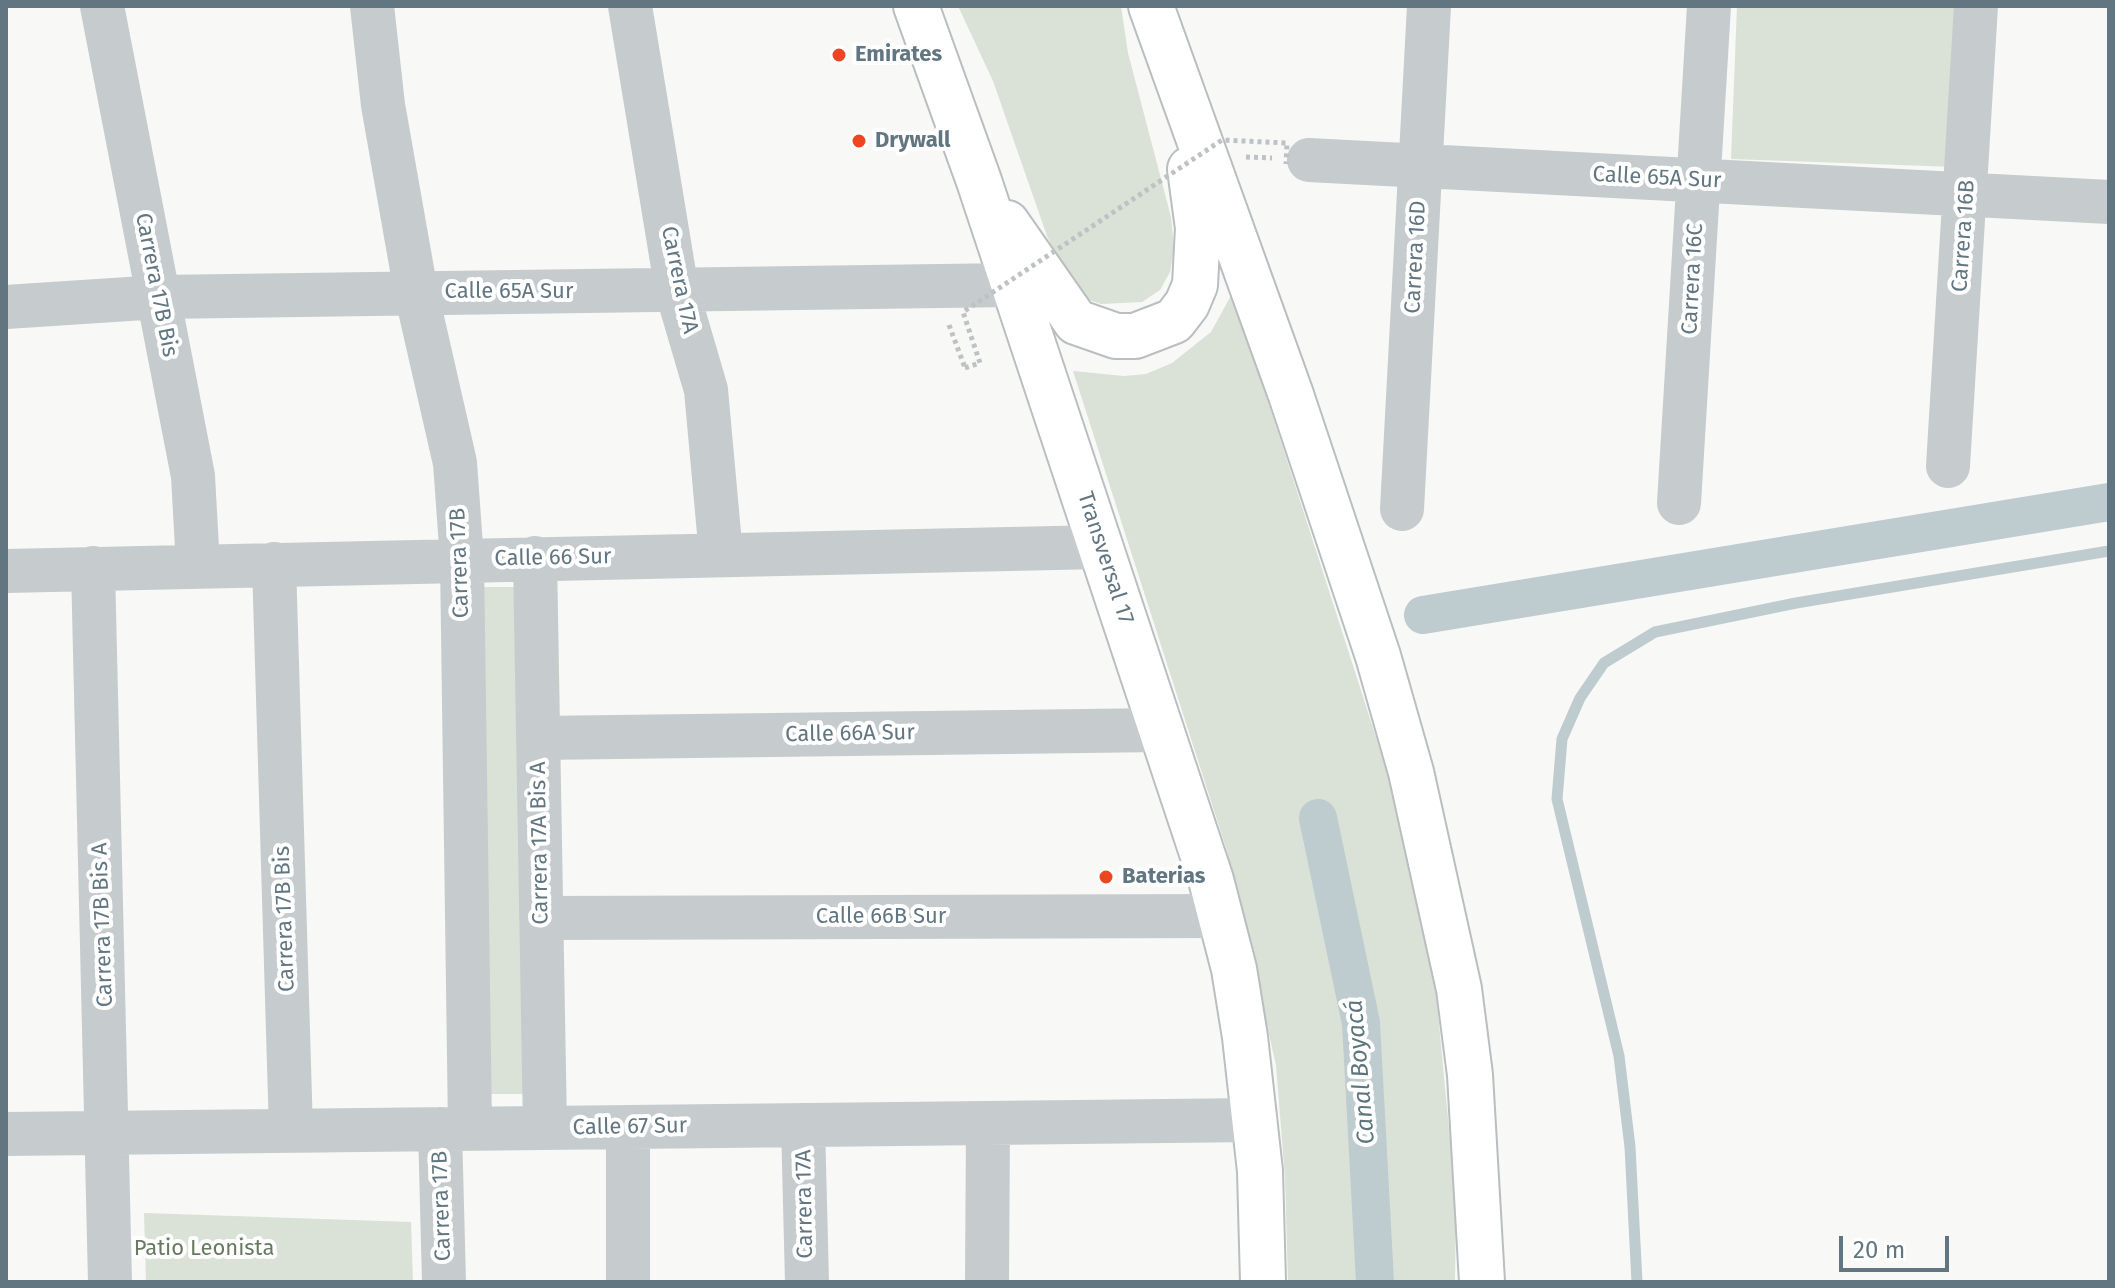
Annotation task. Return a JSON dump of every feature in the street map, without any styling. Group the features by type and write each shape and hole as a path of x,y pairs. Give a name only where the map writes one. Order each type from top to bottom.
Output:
{"highway":[{"name":"Transversal 17","path":"916,6 979,181 1162,730 1220,916 1234,969 1255,1120 1263,1282"},
{"path":"1151,6 1175,72 1225,157 1291,395 1403,743 1434,866 1459,989 1470,1075 1482,1282"},
{"path":"979,181 1076,322 1116,336 1135,336 1174,321 1187,304 1198,263 1198,228 1175,72"}],"street":[{"name":"Carrera 17B Bis","path":"102,6 193,476 198,566"},
{"name":"Carrera 17B","path":"372,6 383,105 416,292 455,463 462,560 455,1129 444,1282"},
{"name":"Carrera 17A","path":"630,6 677,291 706,390 721,555"},
{"name":"Carrera 16D","path":"1402,509 1429,6"},
{"name":"Carrera 16C","path":"1679,503 1709,6"},
{"name":"Carrera 16B","path":"1948,466 1967,197 1976,6"},
{"name":"Calle 65A Sur","path":"1298,162 1420,165 1967,197 2109,202"},
{"name":"Calle 65A Sur","path":"6,307 159,297 1012,285"},
{"name":"Calle 66 Sur","path":"6,571 1101,547"},
{"name":"Carrera 17A Bis A","path":"535,558 545,1128"},
{"name":"Carrera 17B Bis","path":"274,564 291,1131"},
{"name":"Carrera 17B Bis A","path":"93,568 109,1133 110,1282"},
{"name":"Calle 66A Sur","path":"538,738 1162,730"},
{"name":"Calle 66B Sur","path":"541,918 1220,916"},
{"name":"Calle 67 Sur","path":"6,1134 1255,1120"},
{"path":"987,1282 988,1124"},
{"name":"Carrera 17A","path":"803,1125 807,1282"},
{"path":"628,1127 628,1282"}],"path":[{"path":"952,331 965,368 980,363 963,312 1222,140 1287,143 1298,162"},
{"path":"1225,157 1298,162"},
{"path":"1225,157 1298,162"}],"green space":[{"path":"958,6 1121,6 1128,53 1171,217 1174,248 1170,272 1160,290 1142,302 1101,304 1080,297 1063,272 1047,236 993,81"},
{"path":"1737,6 1962,6 1956,167 1731,159"},
{"path":"1233,292 1391,784 1435,982 1456,1203 1455,1282 1288,1282 1285,1178 1276,1065 1227,851 1073,371 1124,376 1146,374 1172,363 1211,332"},
{"path":"481,587 520,587 527,1094 487,1094"},
{"name":"Patio Leonista","path":"144,1213 411,1222 413,1282 146,1282"}],"waterway":[{"path":"1423,615 2109,502"},
{"path":"1637,1282 1630,1147 1619,1056 1557,799 1562,739 1580,698 1604,663 1655,632 1796,603 2109,551"},
{"name":"Canal Boyacá","path":"1318,818 1361,1023 1375,1282"}],"place":[{"name":"Emirates","path":"839,55"},
{"name":"Drywall","path":"859,141"},
{"name":"Baterias","path":"1106,877"}]}
